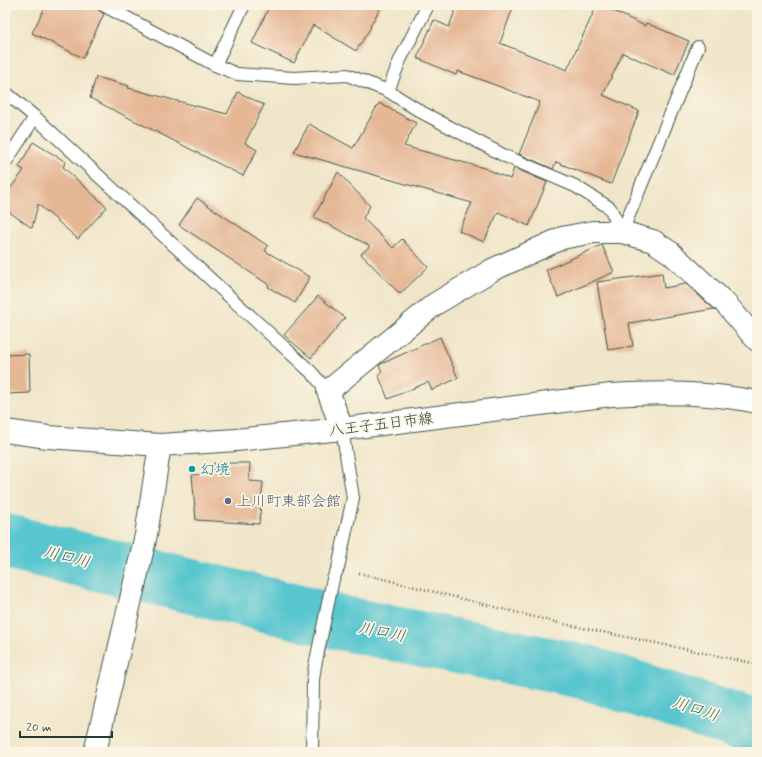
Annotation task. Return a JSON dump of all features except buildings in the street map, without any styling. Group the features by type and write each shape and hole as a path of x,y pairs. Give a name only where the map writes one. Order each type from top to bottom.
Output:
{"street":[{"path":"342,429 328,391 435,304 492,270 562,238 593,232 622,232 653,241 671,253 725,303 757,340"},
{"name":"八王子五日市線","path":"5,431 48,438 160,445 236,440 342,429 596,397 649,392 712,394 757,402"},
{"path":"95,752 146,535 160,445"}],"lane":[{"path":"103,5 215,65 237,74 294,78 347,75 388,91 423,113 506,156 576,186 610,208 622,232"},
{"path":"215,65 244,5"},
{"path":"388,91 400,60 428,5"},
{"path":"622,232 698,47"},
{"path":"5,92 35,117 311,372 328,391"},
{"path":"5,163 35,117"},
{"path":"312,752 313,680 315,666 335,573 354,498 342,429"}],"path":[{"path":"335,573 559,623 757,664"}],"waterway":[{"name":"川口川","path":"5,541 342,623 585,672 757,728"}],"place":[{"name":"幻境","path":"192,469"},
{"name":"上川町東部会館","path":"228,501"}]}
